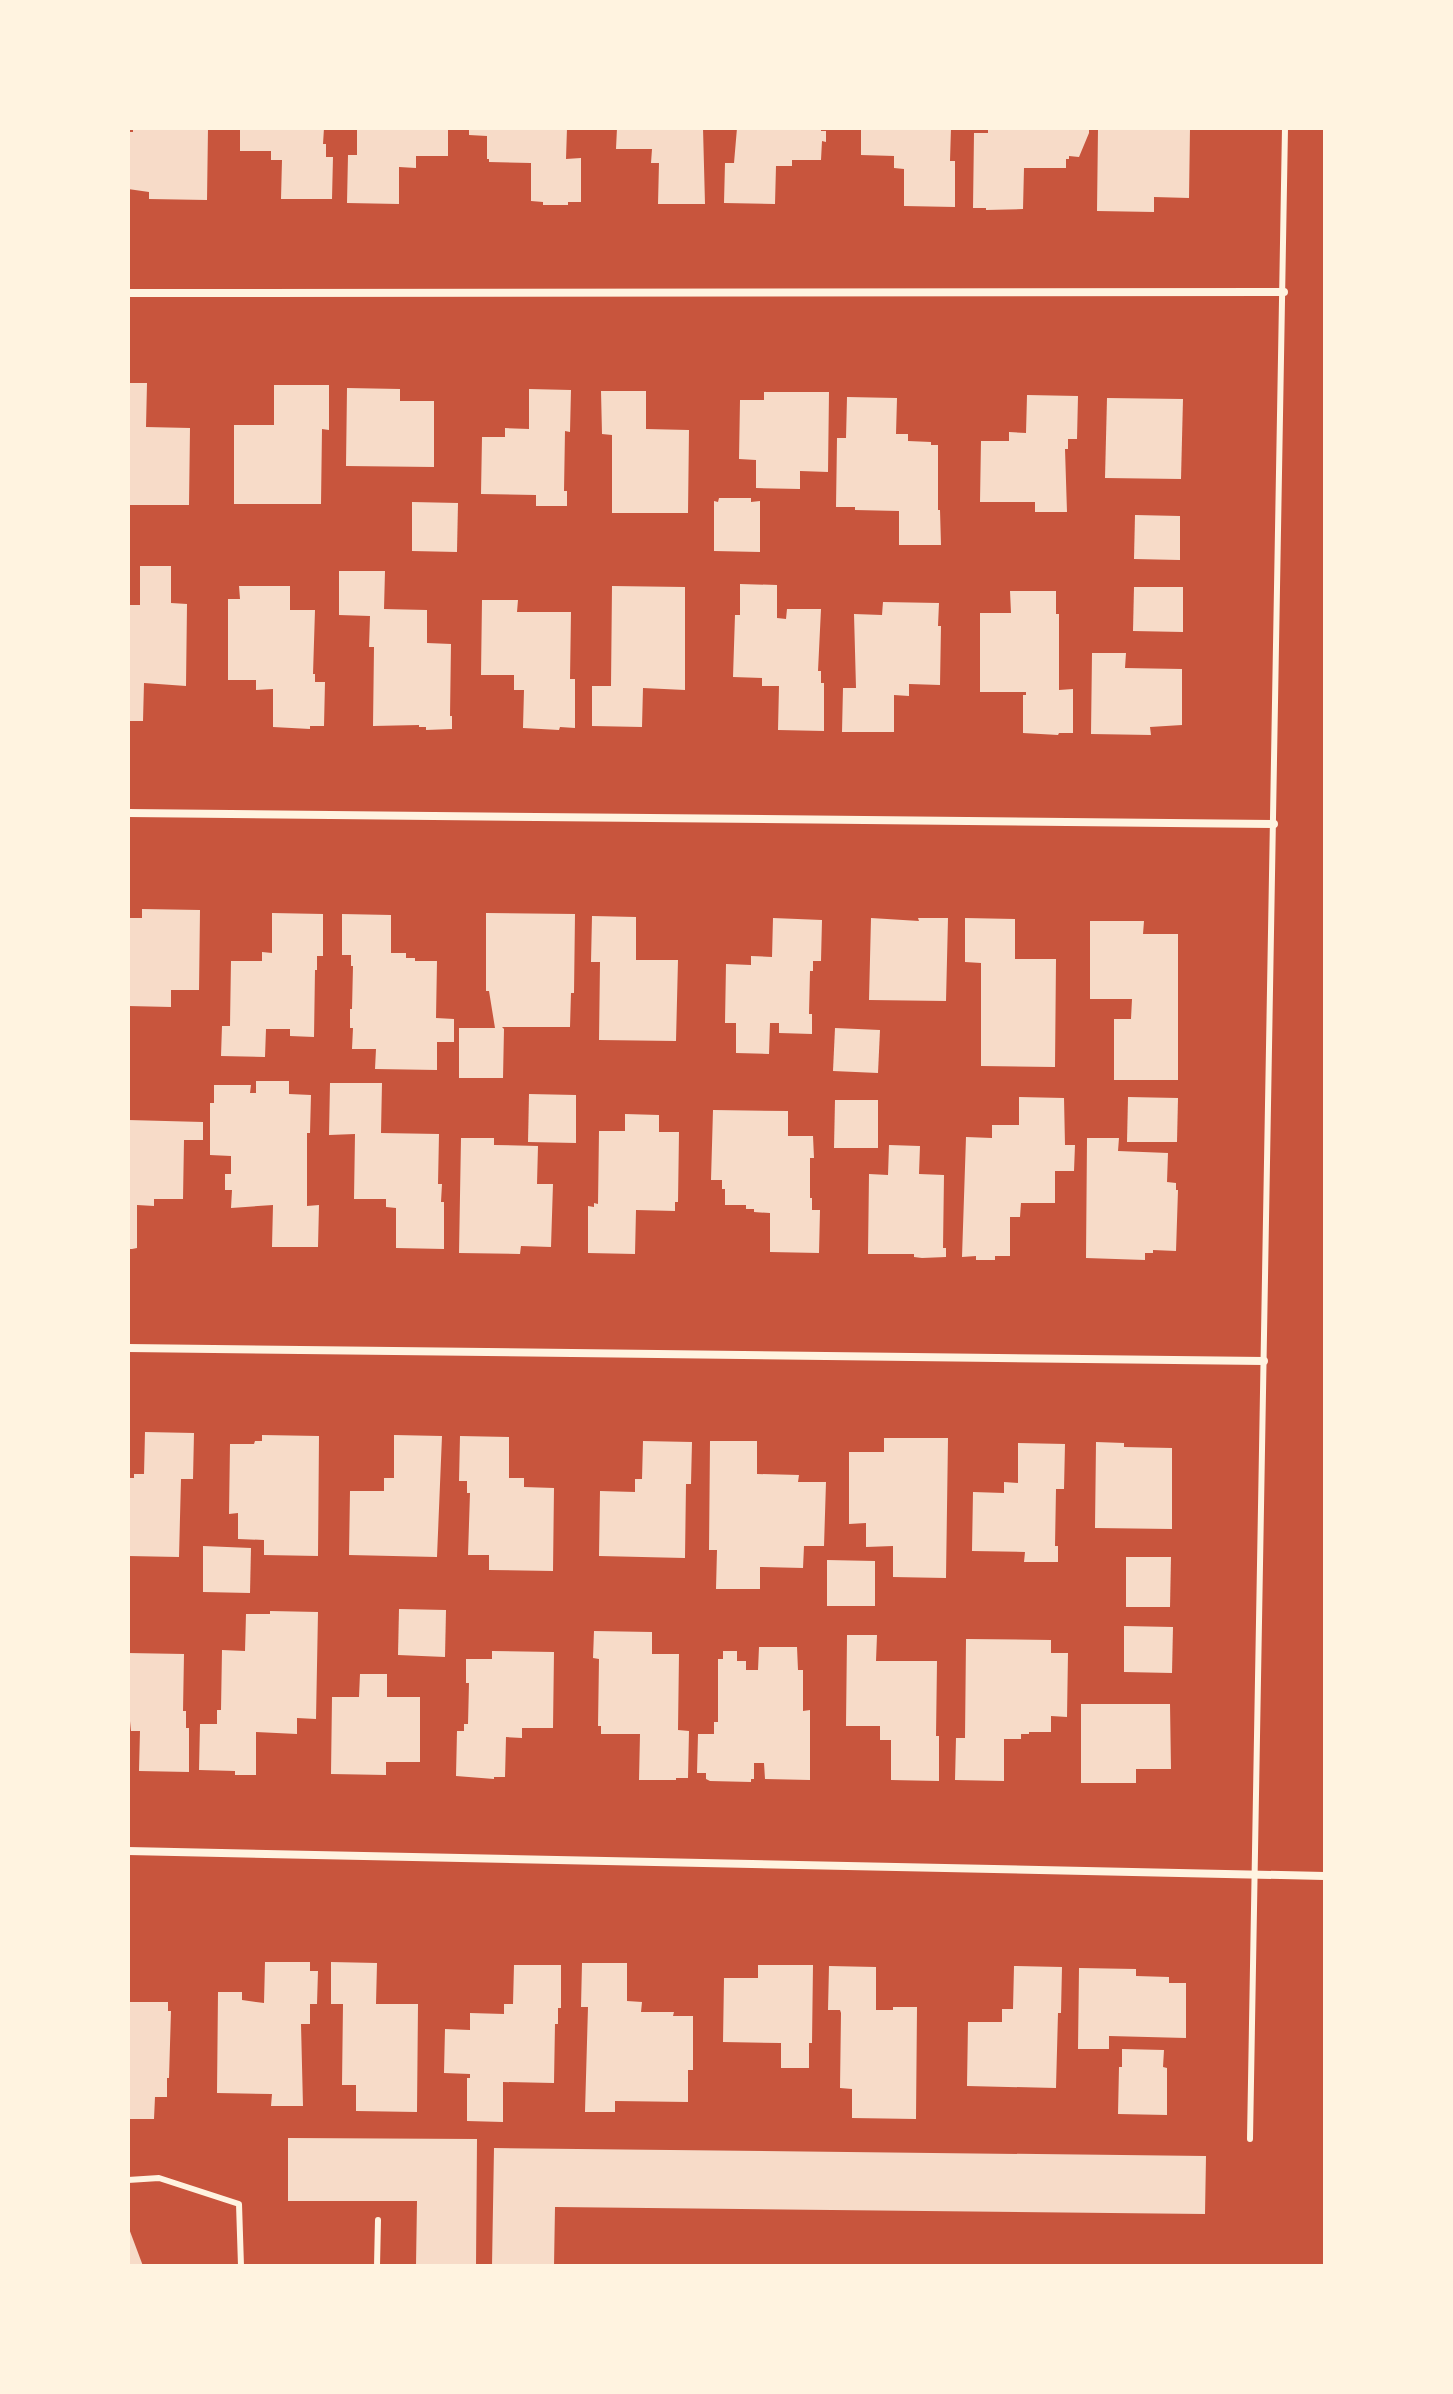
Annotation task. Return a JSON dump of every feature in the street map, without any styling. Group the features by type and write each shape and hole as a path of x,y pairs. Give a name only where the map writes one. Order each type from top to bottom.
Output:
{"street":[{"path":"128,293 1284,292"},
{"path":"128,813 1274,824"},
{"path":"128,1348 1264,1361"},
{"path":"128,1851 1325,1876"}],"lane":[{"path":"1250,2139 1285,128"},
{"path":"128,2180 159,2178 239,2204 241,2266"},
{"path":"377,2266 378,2220"}],"building":[{"path":"133,128 208,128 207,200 149,199 149,192 128,189 128,132 133,132"},
{"path":"240,128 324,128 326,157 333,157 332,199 281,199 282,160 271,160 271,151 240,151"},
{"path":"357,128 448,128 448,156 416,156 416,168 399,167 399,204 347,203 348,155 357,155"},
{"path":"469,128 567,128 566,159 581,158 581,202 543,205 543,202 531,201 531,163 489,162 487,136 469,135"},
{"path":"617,128 703,128 705,204 658,204 659,163 651,163 652,149 616,149"},
{"path":"737,128 821,128 821,131 826,131 826,142 822,141 821,160 792,160 792,166 776,166 775,204 724,203 725,163 734,163"},
{"path":"861,128 951,128 950,161 955,161 955,207 904,206 904,169 894,168 894,156 861,155"},
{"path":"988,128 1089,128 1089,133 1079,157 1069,156 1066,159 1066,168 1024,168 1023,209 986,210 973,208 974,133 988,133"},
{"path":"1190,128 1189,198 1154,197 1154,212 1097,211 1098,129"},
{"path":"128,383 147,383 146,427 190,428 189,505 128,505"},
{"path":"274,385 329,385 329,430 322,429 321,504 234,504 234,425 274,425"},
{"path":"347,388 400,389 400,401 434,401 434,467 346,466"},
{"path":"529,389 571,390 570,432 565,431 564,491 567,491 567,506 536,506 536,495 481,494 482,437 505,437 505,428 529,429"},
{"path":"601,391 646,391 646,429 689,430 688,513 612,513 612,435 602,434"},
{"path":"764,392 829,392 828,472 800,471 800,489 756,488 756,460 739,459 740,400 764,400"},
{"path":"1027,395 1078,396 1077,439 1068,439 1068,449 1065,449 1067,512 1035,512 1035,502 980,502 981,441 1009,441 1009,432 1026,433"},
{"path":"847,397 897,398 896,434 908,434 908,441 938,445 941,545 899,545 899,511 836,507 837,438 846,438"},
{"path":"1107,398 1183,399 1181,479 1105,478"},
{"path":"719,498 760,501 760,552 714,551 714,501 718,502"},
{"path":"412,502 458,503 457,552 412,551"},
{"path":"1135,515 1180,516 1180,560 1134,559"},
{"path":"140,566 171,566 171,603 187,604 186,686 144,683 143,721 128,721 128,605 140,605"},
{"path":"339,571 385,571 384,609 427,610 427,643 451,644 452,729 426,730 426,727 419,725 373,726 374,647 369,647 370,616 339,615"},
{"path":"740,584 777,585 777,618 786,619 787,609 821,609 818,671 821,671 821,683 824,683 824,731 778,730 779,686 762,686 762,678 733,677 735,615 740,615"},
{"path":"239,586 290,586 290,610 315,610 313,674 315,682 325,682 324,726 310,726 310,729 273,727 273,689 256,690 256,680 228,680 228,599 240,599"},
{"path":"612,586 685,587 685,690 643,688 642,727 592,726 592,686 611,686"},
{"path":"1134,587 1183,587 1183,632 1133,631"},
{"path":"1010,591 1056,591 1059,690 1073,689 1073,733 1023,733 1023,695 1026,692 980,692 980,613 1011,613"},
{"path":"482,600 518,600 517,612 571,612 570,679 575,679 575,728 523,728 524,690 514,690 514,675 481,675"},
{"path":"883,602 939,603 940,685 909,684 909,696 894,695 894,732 842,732 843,688 856,688 854,614 882,615"},
{"path":"1092,653 1126,653 1125,668 1182,669 1182,725 1150,727 1151,735 1091,734"},
{"path":"142,909 200,910 199,990 171,990 171,1007 128,1006 128,918 142,918"},
{"path":"272,913 323,914 323,956 317,956 315,970 314,1037 290,1036 290,1029 266,1029 265,1057 221,1056 222,1026 230,1026 231,961 262,961 262,952 272,953"},
{"path":"486,913 575,914 574,993 571,993 570,1027 502,1027 503,1078 459,1078 459,1028 495,1028 489,991 486,991"},
{"path":"342,914 391,915 391,953 406,953 406,958 415,958 415,961 437,961 436,1018 454,1019 454,1042 437,1042 437,1070 375,1069 376,1049 352,1049 350,1009 353,966 351,955 342,955"},
{"path":"592,916 636,917 636,960 678,960 676,1041 599,1040 600,962 591,962"},
{"path":"773,918 822,920 821,961 813,961 813,971 810,971 812,1034 779,1033 779,1023 770,1023 769,1054 736,1053 736,1023 725,1023 726,964 751,965 751,956 772,957"},
{"path":"871,918 919,921 918,918 948,918 946,1001 869,1000"},
{"path":"965,918 1015,919 1015,959 1056,959 1055,1067 981,1066 981,963 965,962"},
{"path":"1090,921 1144,921 1143,934 1178,934 1178,1080 1114,1080 1114,1019 1131,1019 1132,999 1090,999"},
{"path":"835,1028 880,1030 878,1073 833,1071"},
{"path":"256,1081 289,1081 289,1094 311,1095 310,1133 307,1133 307,1206 319,1205 318,1247 272,1247 273,1205 231,1208 232,1190 225,1190 225,1174 231,1174 231,1156 210,1155 210,1103 214,1103 214,1085 251,1085 250,1093 256,1093"},
{"path":"330,1083 382,1083 381,1133 439,1134 438,1184 442,1184 441,1202 444,1202 444,1249 396,1248 396,1208 386,1207 386,1199 354,1199 355,1134 329,1135"},
{"path":"529,1094 576,1095 576,1143 528,1142"},
{"path":"1019,1097 1064,1098 1065,1145 1075,1145 1074,1171 1055,1171 1055,1203 1021,1203 1020,1217 1010,1217 1010,1256 995,1256 995,1260 962,1257 966,1137 992,1138 992,1125 1019,1125"},
{"path":"1128,1097 1178,1098 1177,1142 1127,1142"},
{"path":"835,1100 878,1100 878,1148 834,1148"},
{"path":"713,1110 788,1111 788,1136 813,1136 810,1198 812,1210 820,1210 819,1253 770,1252 770,1213 754,1212 754,1209 746,1209 746,1205 725,1205 722,1180 711,1180"},
{"path":"625,1114 659,1115 659,1132 679,1132 678,1202 675,1202 675,1211 636,1210 635,1254 588,1253 588,1206 598,1204 599,1131 625,1131"},
{"path":"128,1120 203,1122 203,1140 184,1140 183,1199 154,1199 154,1206 137,1205 137,1248 132,1249 128,1249"},
{"path":"461,1138 494,1138 494,1145 538,1146 537,1184 553,1184 551,1247 521,1246 520,1254 459,1253"},
{"path":"1087,1138 1119,1138 1118,1151 1168,1153 1167,1182 1176,1183 1178,1190 1176,1251 1153,1250 1153,1253 1145,1253 1145,1260 1086,1258"},
{"path":"889,1145 920,1146 919,1174 944,1175 943,1248 946,1248 946,1257 868,1254 869,1174 888,1175"},
{"path":"145,1432 194,1433 193,1479 181,1479 179,1557 128,1556 128,1478 134,1478 134,1474 144,1474"},
{"path":"262,1435 319,1436 318,1556 264,1555 264,1540 238,1539 238,1513 229,1514 230,1444 254,1444 255,1441 262,1441"},
{"path":"394,1435 442,1436 437,1557 349,1555 350,1491 384,1491 384,1478 394,1478"},
{"path":"460,1436 509,1437 509,1478 524,1478 524,1487 554,1488 553,1571 489,1570 489,1555 468,1555 470,1493 467,1493 467,1481 459,1481"},
{"path":"884,1438 948,1438 946,1578 893,1577 893,1546 866,1547 866,1523 849,1524 849,1452 884,1452"},
{"path":"643,1441 692,1442 691,1484 686,1484 685,1558 599,1556 600,1491 635,1492 635,1479 642,1479"},
{"path":"710,1441 757,1441 757,1474 799,1475 798,1482 826,1482 824,1546 804,1546 803,1568 760,1567 760,1589 716,1589 717,1550 709,1550"},
{"path":"1096,1442 1124,1443 1124,1447 1172,1448 1172,1529 1095,1528"},
{"path":"1018,1443 1065,1444 1064,1489 1056,1489 1055,1546 1058,1546 1058,1562 1024,1562 1025,1552 972,1551 973,1492 1004,1493 1004,1482 1018,1483"},
{"path":"203,1546 251,1548 250,1593 203,1592"},
{"path":"1126,1557 1171,1557 1170,1607 1126,1607"},
{"path":"827,1560 875,1561 875,1606 827,1606"},
{"path":"399,1609 446,1610 445,1657 398,1655"},
{"path":"270,1611 318,1612 316,1719 297,1718 297,1734 256,1732 256,1775 199,1770 200,1724 217,1724 217,1710 221,1710 222,1650 245,1651 246,1614 270,1614"},
{"path":"1124,1626 1173,1627 1172,1673 1124,1672"},
{"path":"594,1631 652,1632 652,1654 679,1654 678,1730 689,1731 688,1778 639,1780 640,1734 601,1734 601,1726 598,1726 599,1659 593,1658"},
{"path":"847,1635 877,1635 876,1661 937,1661 939,1781 891,1780 891,1740 880,1740 880,1726 846,1726"},
{"path":"966,1639 1051,1640 1051,1653 1068,1653 1067,1717 1051,1716 1051,1732 1029,1732 1021,1734 1021,1739 1004,1739 1004,1781 955,1780 956,1738 965,1738"},
{"path":"759,1647 797,1647 798,1670 803,1670 803,1711 810,1710 810,1780 765,1779 764,1763 754,1763 754,1779 751,1782 710,1781 706,1779 706,1773 697,1773 698,1734 714,1734 714,1722 718,1722 718,1659 723,1659 723,1651 737,1651 737,1661 746,1661 746,1670 758,1670"},
{"path":"492,1651 554,1652 553,1728 522,1728 522,1738 506,1737 505,1777 456,1776 457,1731 464,1731 464,1724 468,1724 466,1659 492,1659"},
{"path":"128,1653 184,1654 183,1711 186,1711 186,1728 189,1728 189,1772 139,1771 140,1731 131,1731 128,1721"},
{"path":"360,1674 387,1674 387,1697 420,1697 420,1762 386,1762 386,1775 331,1774 332,1697 359,1697"},
{"path":"1081,1704 1170,1704 1171,1769 1136,1769 1136,1783 1081,1783"},
{"path":"265,1962 310,1962 310,1971 318,1971 317,2004 310,2004 310,2024 301,2024 303,2106 271,2106 272,2094 217,2093 218,1992 242,1992 242,2000 264,2003"},
{"path":"331,1962 377,1963 376,2004 418,2004 417,2112 356,2111 356,2085 342,2085 343,2004 331,2004"},
{"path":"582,1963 627,1963 627,2001 642,2002 641,2012 674,2012 673,2016 693,2016 693,2070 688,2070 688,2102 615,2101 615,2112 585,2112 588,2007 581,2007"},
{"path":"514,1965 561,1965 561,2008 558,2008 558,2024 555,2024 554,2083 503,2082 503,2122 467,2121 467,2078 470,2074 444,2073 445,2029 470,2030 470,2013 504,2014 504,2004 513,2004"},
{"path":"758,1965 813,1965 809,2068 781,2068 781,2043 723,2042 724,1978 758,1978"},
{"path":"829,1966 876,1967 876,2010 917,2007 916,2119 852,2118 852,2089 840,2088 841,2013 840,2010 828,2010"},
{"path":"1014,1966 1062,1967 1056,2088 967,2086 968,2022 1002,2022 1002,2009 1013,2009"},
{"path":"1079,1968 1136,1969 1136,1976 1169,1977 1169,1983 1186,1983 1186,2038 1109,2036 1109,2049 1078,2049"},
{"path":"128,2002 168,2002 168,2011 171,2011 167,2097 155,2097 154,2119 128,2119"},
{"path":"1122,2049 1164,2050 1167,2115 1118,2114"},
{"path":"288,2138 477,2139 476,2266 416,2266 417,2201 288,2201"},
{"path":"494,2148 1206,2156 1205,2214 555,2207 554,2266 492,2266"},
{"path":"128,2226 143,2266 128,2266"}]}
